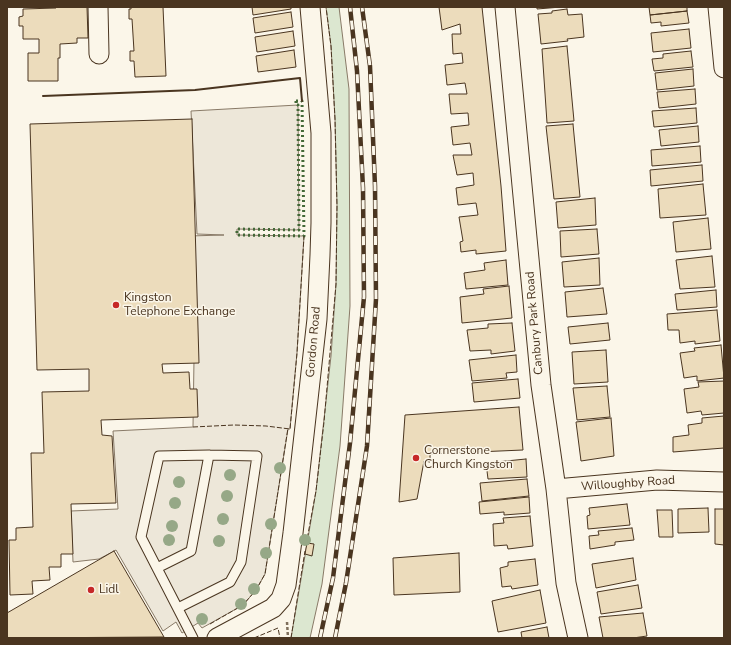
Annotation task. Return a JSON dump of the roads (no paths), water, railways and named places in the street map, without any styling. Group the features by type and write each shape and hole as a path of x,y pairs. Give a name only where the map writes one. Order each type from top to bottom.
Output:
{"street":[{"path":"98,7 99,54"},
{"name":"Gordon Road","path":"217,638 273,608 281,599 286,585 317,319 321,223 321,133 310,7"},
{"name":"Canbury Park Road","path":"505,7 541,385 556,489 566,583 578,638"},
{"path":"718,7 724,68"},
{"name":"Willoughby Road","path":"556,489 657,480 724,482"}],"lane":[{"path":"157,568 191,551 209,455"},
{"path":"178,608 230,582 241,562 257,456 160,456 141,537 193,638"}],"railway":[{"path":"320,638 333,578 350,443 364,297 363,188 357,71 350,7"},
{"path":"335,638 346,583 367,446 376,299 375,186 370,66 362,7"}],"place":[{"name":"Kingston Telephone Exchange","path":"116,305"},
{"name":"Cornerstone Church Kingston","path":"416,458"},
{"name":"Lidl","path":"91,590"}]}
